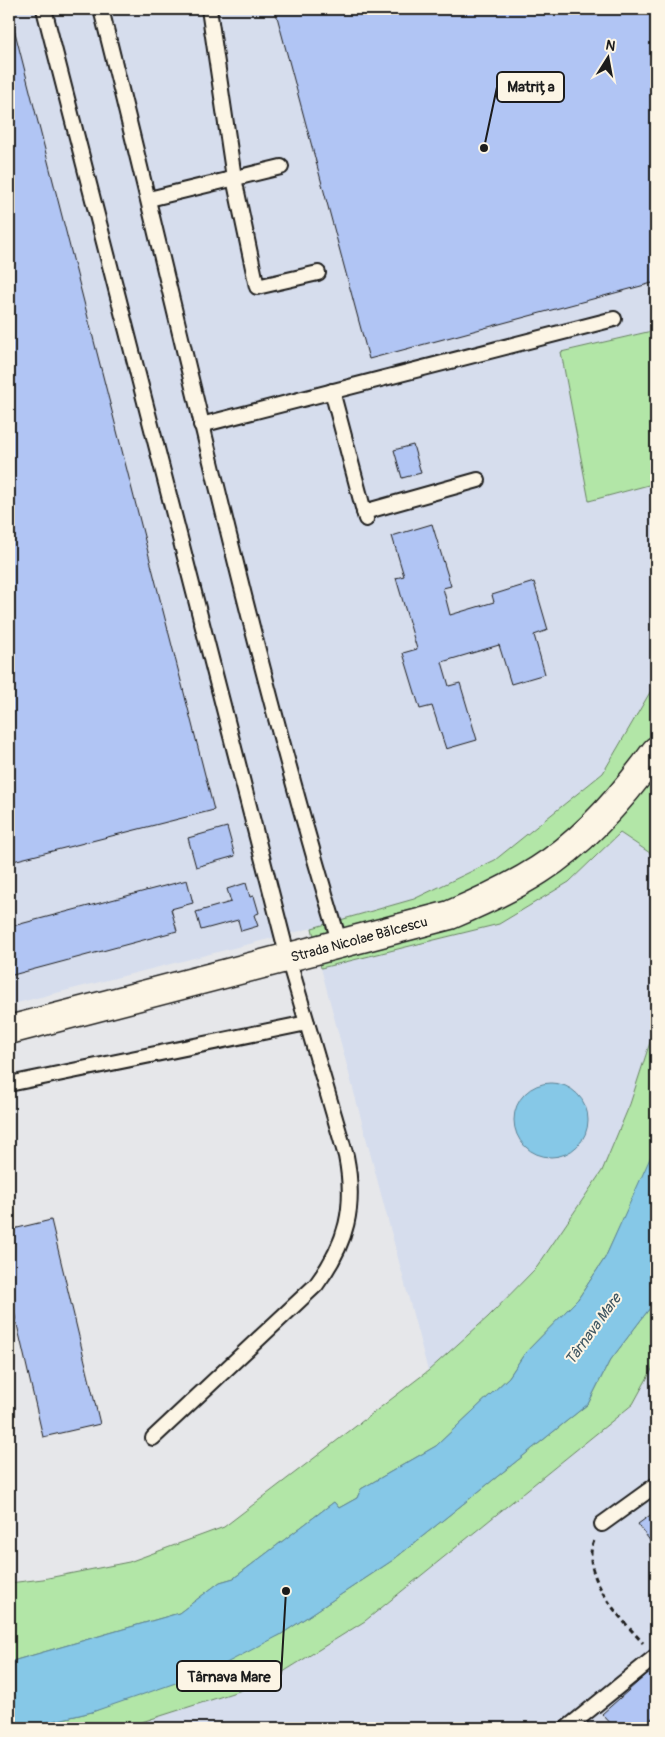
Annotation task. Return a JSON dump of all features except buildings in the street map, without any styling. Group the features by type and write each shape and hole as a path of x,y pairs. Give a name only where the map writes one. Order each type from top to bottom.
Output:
{"main road":[{"name":"Strada Nicolae Bălcescu","path":"9,1030 450,915 490,898 540,870 579,838 605,813 656,750"}],"lane":[{"path":"44,9 288,958 346,1156 351,1184 350,1204 338,1248 324,1274 298,1304 153,1438"},
{"path":"101,9 149,199 201,425 315,862 340,944"},
{"path":"209,9 234,178 257,287 318,273"},
{"path":"149,199 281,167"},
{"path":"201,425 614,319"},
{"path":"332,391 365,516 478,480"},
{"path":"9,1084 308,1023"},
{"path":"602,1524 656,1485"},
{"path":"567,1728 656,1656"}],"path":[{"path":"602,1524 592,1547 595,1573 610,1606 656,1656"}],"shaded area":[{"path":"9,9 656,9 656,330 561,352 589,501 656,483 656,682 603,773 495,860 414,899 312,928 9,1005"},
{"path":"620,833 656,857 656,1024 630,1104 602,1171 537,1267 488,1317 428,1371 321,968 499,924 569,882"},
{"path":"656,1362 656,1728 123,1728 267,1682 365,1621 633,1404"}],"green space":[{"path":"656,330 656,483 589,501 561,352"},
{"path":"656,682 656,857 620,833 569,882 499,924 321,968 312,928 414,899 495,860 603,773"},
{"path":"656,1024 656,1145 652,1157 605,1258 578,1299 525,1353 509,1377 436,1446 361,1489 357,1498 339,1508 334,1502 234,1578 220,1582 179,1613 9,1662 9,1583 43,1579 129,1562 224,1527 428,1371 488,1317 537,1267 602,1171 630,1104"},
{"path":"656,1300 656,1362 633,1404 365,1621 267,1682 123,1728 24,1728 92,1712 280,1635 393,1560 588,1404 609,1362"}],"water":[{"path":"551,1083 572,1089 582,1099 588,1120 582,1141 572,1151 551,1157 530,1151 520,1141 514,1120 520,1099 530,1089"},
{"path":"656,1145 656,1300 609,1362 588,1404 393,1560 280,1635 213,1670 92,1712 24,1728 9,1728 9,1662 179,1613 220,1582 234,1578 334,1502 339,1508 357,1498 361,1489 436,1446 509,1377 525,1353 578,1299 605,1258"}],"place":[{"name":"Matrița","path":"484,148"},
{"name":"Târnava Mare","path":"286,1591"}]}
